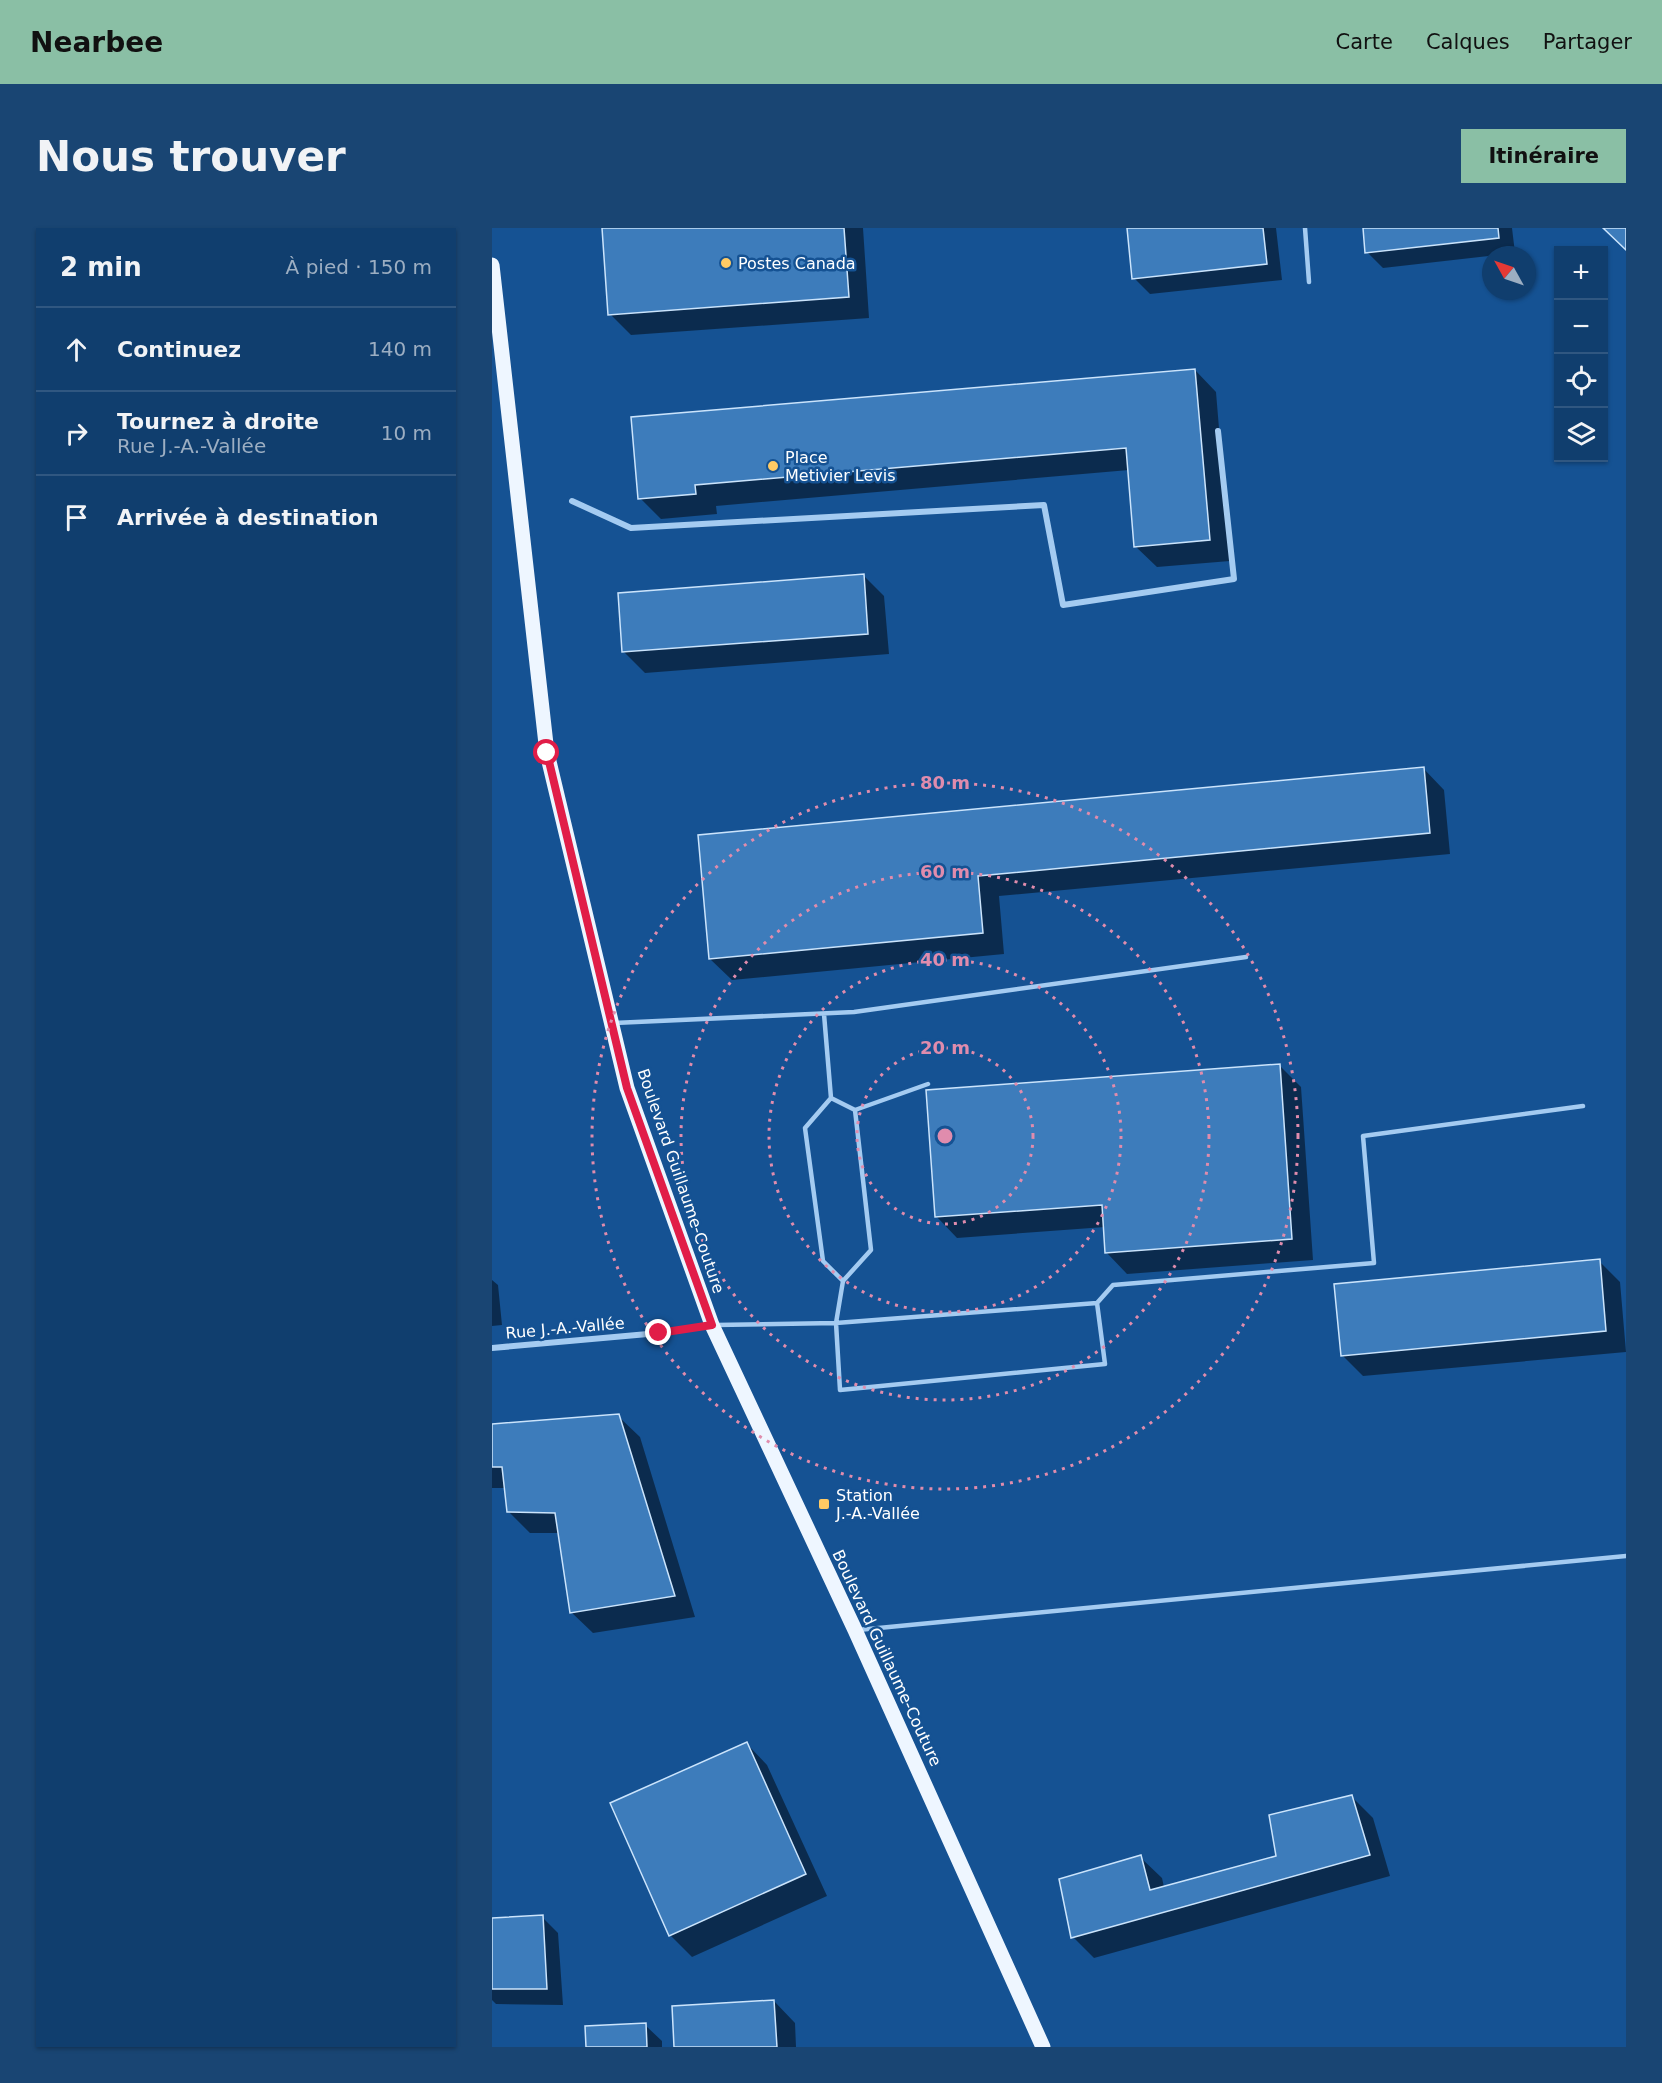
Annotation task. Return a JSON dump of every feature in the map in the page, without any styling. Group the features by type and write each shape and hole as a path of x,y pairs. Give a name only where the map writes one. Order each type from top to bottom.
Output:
{"main road":[{"name":"Boulevard Guillaume-Couture","path":"492,265 495,325 547,753 627,1088 712,1325 855,1630 1043,2047"}],"street":[{"path":"572,501 631,528 1044,505 1063,605 1234,579 1218,431"},
{"name":"Rue J.-A.-Vallée","path":"492,1348 659,1333 712,1325"}],"lane":[{"path":"1305,228 1309,282"},
{"path":"612,1023 854,1012 1246,957"},
{"path":"824,1014 831,1098 805,1128 823,1261 843,1281"},
{"path":"831,1098 855,1110 928,1084"},
{"path":"712,1325 836,1323 1097,1303 1113,1285 1374,1263 1363,1136 1583,1106"},
{"path":"855,1110 871,1250 843,1281 836,1323 840,1390 1105,1364 1097,1303"},
{"path":"855,1630 1626,1556"}],"building":[{"name":"Postes Canada","path":"602,228 844,228 849,297 608,315"},
{"path":"1127,228 1263,228 1267,264 1132,279"},
{"path":"1363,228 1498,228 1499,238 1365,253"},
{"path":"1603,228 1626,228 1626,250"},
{"name":"Place Metivier Levis","path":"1195,369 1210,540 1134,547 1126,448 695,485 696,494 638,499 631,417"},
{"path":"864,574 868,634 622,652 618,593"},
{"path":"1424,767 1430,833 978,876 983,933 709,959 698,835"},
{"path":"1280,1064 1292,1239 1105,1253 1102,1205 935,1217 926,1090"},
{"path":"1600,1259 1606,1331 1341,1356 1334,1284"},
{"path":"619,1414 675,1596 570,1613 555,1513 507,1512 502,1467 492,1467 492,1424"},
{"path":"747,1742 806,1874 669,1936 610,1803"},
{"path":"1352,1795 1370,1855 1071,1938 1059,1879 1141,1855 1150,1890 1276,1856 1269,1815"},
{"path":"543,1915 547,1989 492,1989 492,1918"},
{"path":"774,2000 777,2047 674,2047 672,2006"},
{"path":"646,2023 647,2047 586,2047 585,2026"}],"place":[{"name":"Postes Canada","path":"726,263"},
{"name":"Place Metivier Levis","path":"773,466"},
{"name":"Station J.-A.-Vallée","path":"824,1504"}],"route":[{"path":"547,753 627,1088 712,1325 659,1333"}]}
